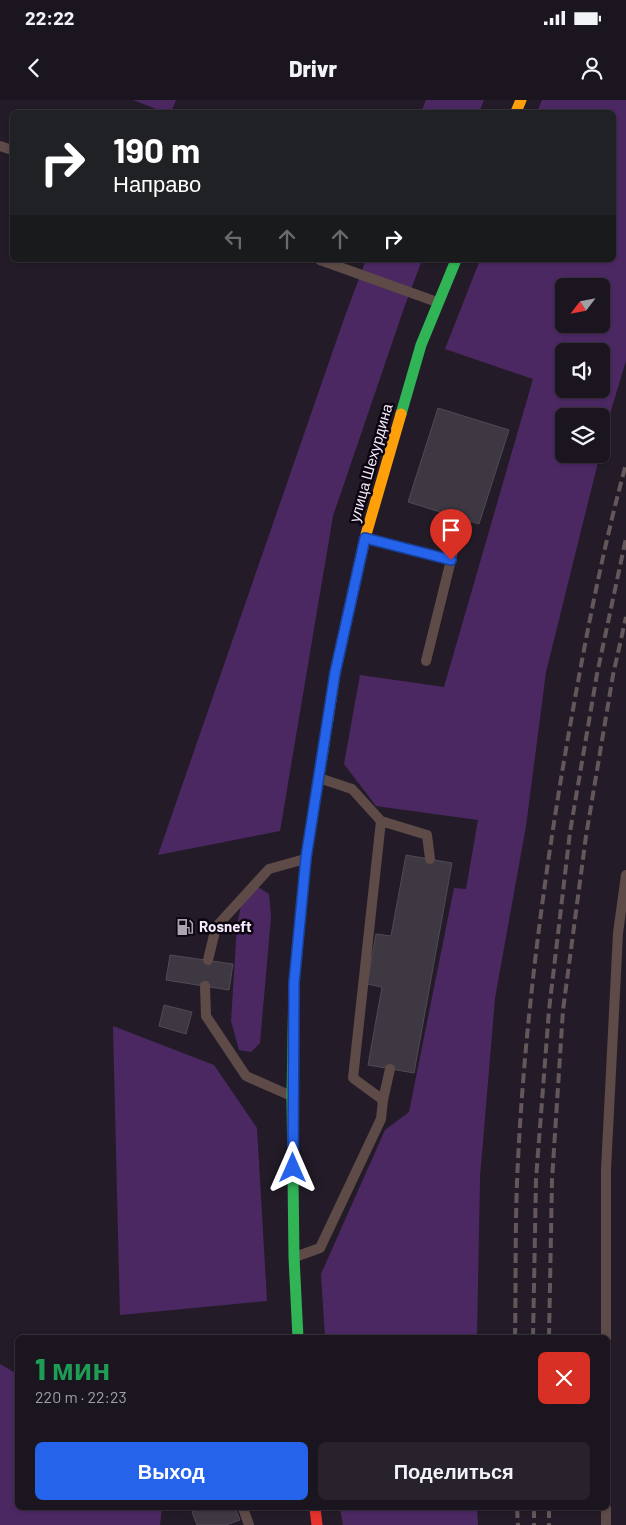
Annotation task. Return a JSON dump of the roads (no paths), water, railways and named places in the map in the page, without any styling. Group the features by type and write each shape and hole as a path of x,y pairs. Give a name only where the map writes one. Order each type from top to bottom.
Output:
{"main road":[{"name":"улица Шехурдина","path":"298,1335 294,1257 292,1096 294,983 306,858 335,673 365,538 421,346 455,262"},
{"path":"315,1510 317,1525"}],"lane":[{"path":"326,262 438,302"},
{"path":"426,661 451,560 459,518"},
{"path":"365,538 451,560"},
{"path":"318,778 352,789 381,821 427,835 430,859"},
{"path":"381,821 353,1078 383,1100"},
{"path":"208,960 216,928 269,869 306,858"},
{"path":"606,1335 606,1170 618,933 626,875"},
{"path":"205,986 206,1016 246,1076 292,1096"},
{"path":"294,1257 320,1248 381,1119 390,1069"},
{"path":"244,1510 249,1525"},
{"path":"606,1510 606,1525"}],"railway":[{"path":"515,1335 516,1202 528,1021 534,968 556,808 571,718 600,572 626,464"},
{"path":"533,1335 536,1179 549,1010 570,832 597,674 626,538"},
{"path":"549,1335 552,1180 563,1010 586,836 613,675 626,617"},
{"path":"517,1510 518,1525"},
{"path":"534,1510 534,1525"},
{"path":"549,1510 549,1525"}],"place":[{"name":"Rosneft","path":"185,927"}]}
